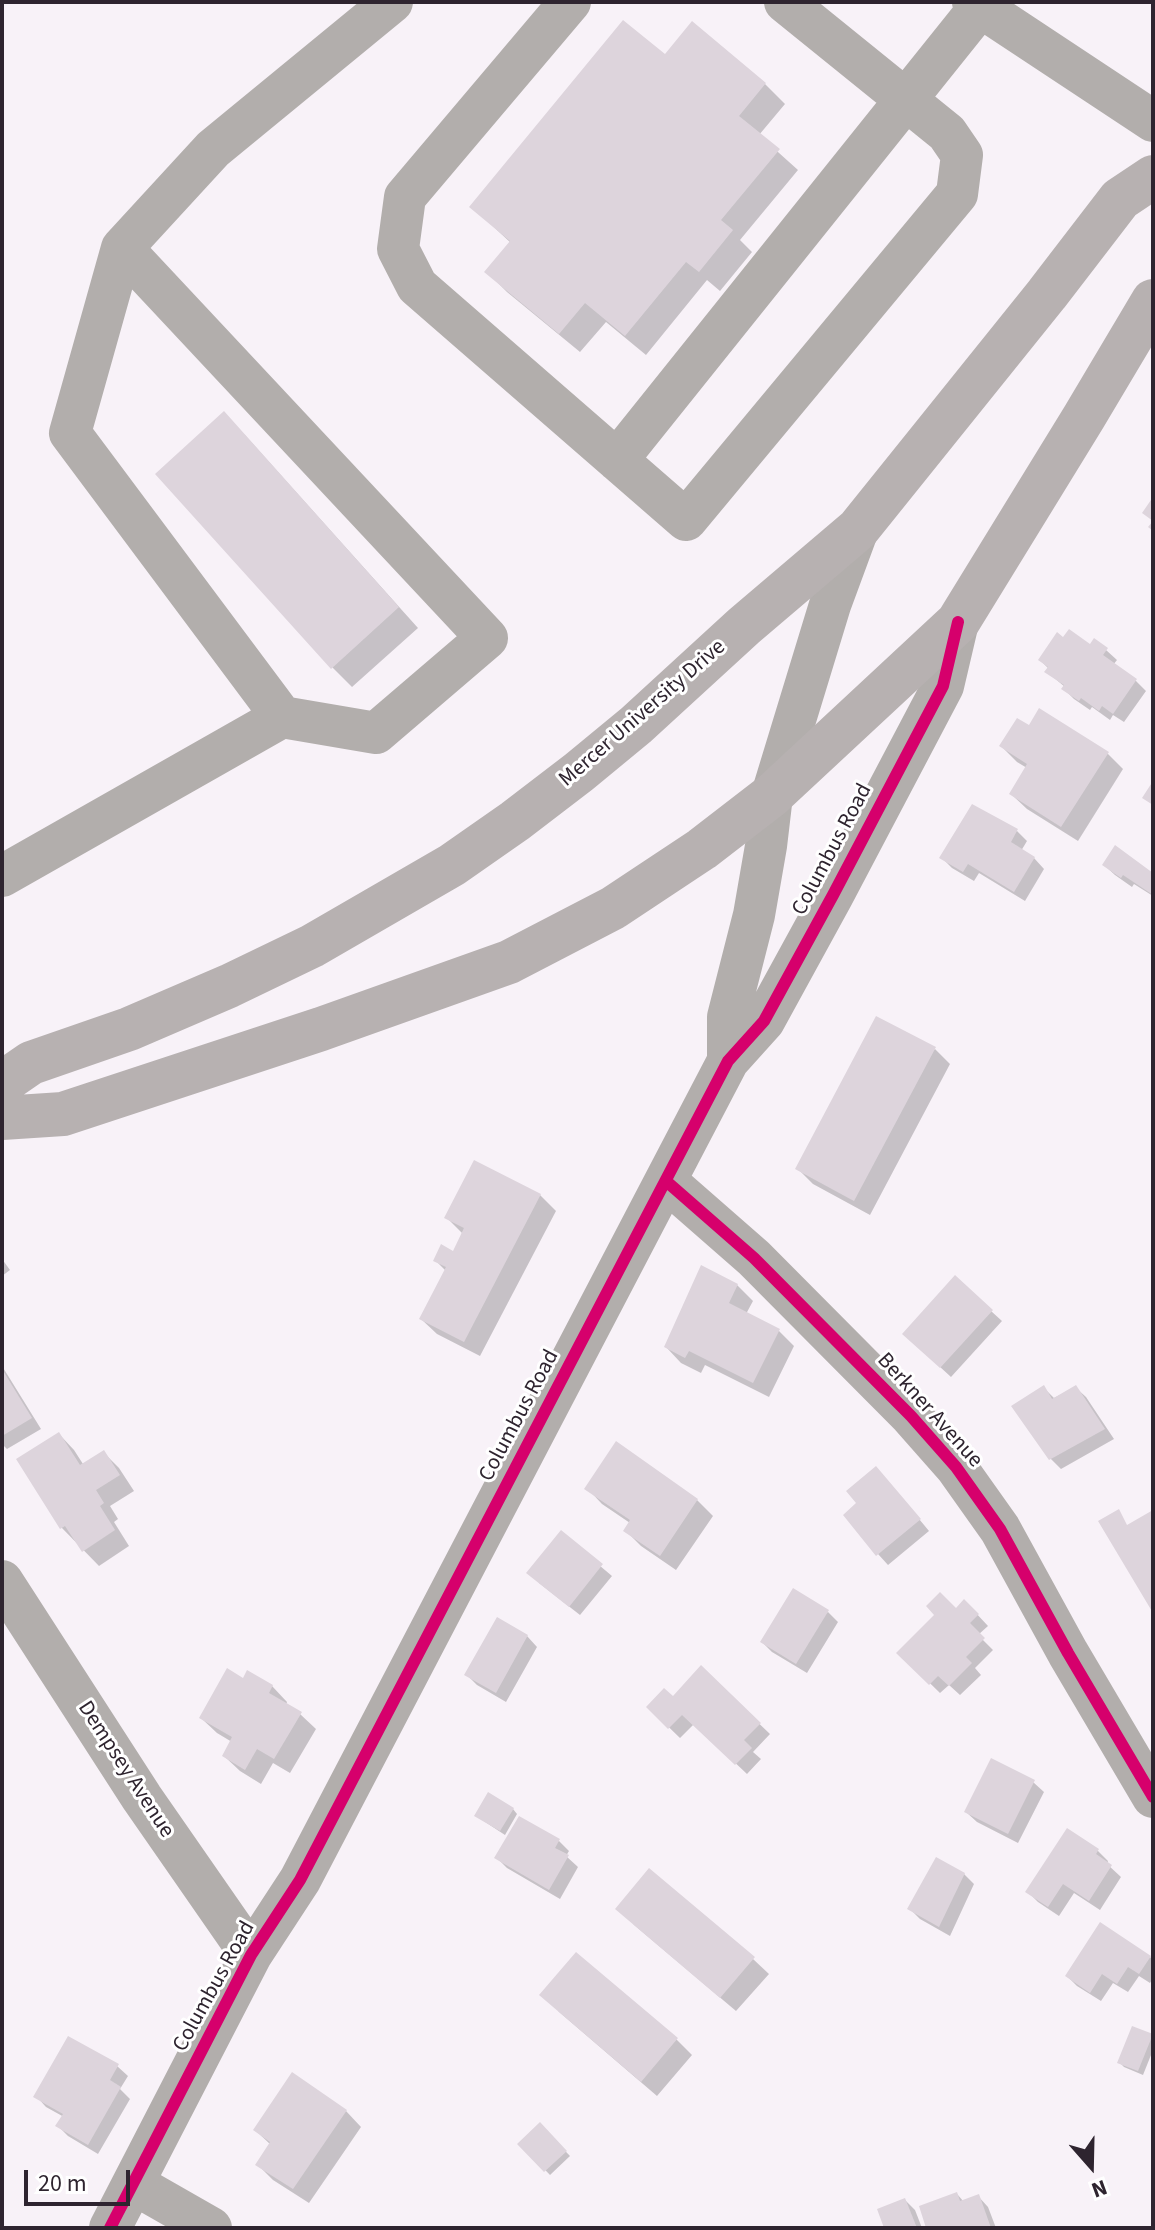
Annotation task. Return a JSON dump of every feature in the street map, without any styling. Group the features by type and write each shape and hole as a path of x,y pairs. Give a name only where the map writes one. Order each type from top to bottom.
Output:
{"main road":[{"name":"Mercer University Drive","path":"2,1083 31,1063 129,1029 312,946 452,865 515,821 625,735 744,626 858,529 1120,199 1153,177"},
{"path":"2,1118 63,1114 321,1029 509,962 613,908 702,849 772,795 958,622 1153,301"}],"street":[{"path":"282,717 70,433 122,248 213,149 392,2"},
{"path":"570,2 405,197 398,249 417,286 686,520 957,194 962,155 947,133 785,2"},
{"path":"617,460 905,99 976,4 1153,121"},
{"path":"2,876 282,717 376,733 487,638 122,248"},
{"name":"Columbus Road","path":"728,1061 728,1017 754,915 772,795 830,605 858,529"},
{"name":"Columbus Road","path":"110,2228 251,1955 300,1880 728,1061 764,1021 943,686 958,622"},
{"name":"Berkner Avenue","path":"666,1181 754,1258 911,1416 956,1467 1000,1529 1068,1653 1153,1797"},
{"name":"Dempsey Avenue","path":"2,1581 142,1798 251,1955"},
{"path":"134,2184 211,2228"}],"building":[{"path":"623,20 665,54 692,21 766,83 739,116 780,149 721,220 733,230 699,272 686,262 625,336 585,303 559,334 484,272 510,241 469,207"},
{"path":"224,411 399,607 331,669 155,474"},
{"path":"1153,497 1153,521 1142,513"},
{"path":"1069,629 1090,644 1094,638 1108,648 1103,655 1137,679 1113,714 1102,706 1099,711 1081,698 1079,701 1061,689 1064,685 1044,672 1048,667 1038,660 1057,632 1063,637"},
{"path":"1039,708 1109,752 1061,827 1009,794 1027,764 999,746 1017,718 1029,725"},
{"path":"1153,781 1153,805 1142,798"},
{"path":"972,804 1018,829 1011,842 1035,857 1014,892 968,864 963,872 939,858"},
{"path":"1115,845 1153,873 1153,895 1102,865"},
{"path":"876,1016 936,1047 854,1201 795,1169"},
{"path":"474,1160 541,1194 464,1342 419,1319 446,1267 433,1261 441,1244 453,1251 464,1228 444,1218"},
{"path":"701,1265 738,1284 729,1303 780,1329 753,1383 689,1351 685,1358 664,1347"},
{"path":"955,1275 993,1310 940,1368 902,1334"},
{"path":"2,1369 32,1418 2,1436"},
{"path":"1044,1385 1052,1399 1076,1385 1105,1429 1049,1460 1011,1406"},
{"path":"59,1432 80,1465 104,1450 120,1475 96,1490 104,1503 100,1506 115,1530 82,1552 65,1526 60,1529 16,1459"},
{"path":"616,1441 698,1499 660,1556 623,1531 630,1520 584,1489"},
{"path":"876,1466 921,1519 876,1556 843,1515 856,1503 846,1491"},
{"path":"1119,1509 1127,1525 1153,1510 1153,1613 1098,1521"},
{"path":"561,1530 603,1564 569,1607 526,1573"},
{"path":"793,1588 829,1610 796,1664 760,1642"},
{"path":"940,1592 956,1608 964,1599 979,1614 970,1623 985,1638 966,1657 972,1663 949,1686 938,1676 929,1685 896,1653 934,1615 926,1606"},
{"path":"497,1617 528,1635 496,1693 464,1675"},
{"path":"701,1665 761,1723 744,1740 752,1748 735,1765 682,1715 668,1729 646,1707 664,1688 673,1696"},
{"path":"227,1668 243,1678 247,1670 273,1685 269,1693 302,1712 274,1759 257,1749 245,1770 222,1756 232,1737 199,1718"},
{"path":"991,1758 1035,1780 1008,1834 964,1812"},
{"path":"488,1792 514,1808 500,1831 474,1816"},
{"path":"519,1816 560,1839 555,1848 569,1855 549,1890 494,1858"},
{"path":"1067,1828 1099,1849 1096,1854 1112,1865 1089,1901 1063,1884 1048,1907 1025,1892"},
{"path":"936,1857 965,1873 939,1927 907,1909"},
{"path":"649,1868 755,1957 720,1998 615,1909"},
{"path":"1100,1922 1151,1956 1139,1974 1128,1967 1117,1984 1102,1974 1090,1993 1065,1976"},
{"path":"576,1952 678,2038 641,2082 539,1995"},
{"path":"1132,2026 1153,2034 1138,2071 1117,2063"},
{"path":"68,2036 119,2064 110,2080 121,2087 88,2145 55,2126 63,2114 33,2097"},
{"path":"292,2072 347,2110 293,2189 255,2165 270,2142 253,2130"},
{"path":"540,2122 567,2151 544,2172 517,2144"},
{"path":"957,2192 960,2201 979,2194 991,2228 926,2228 919,2206"},
{"path":"905,2198 917,2228 884,2228 877,2209"}],"cycle path":[{"path":"110,2228 251,1955 300,1880 728,1061 764,1021 833,895 943,686 958,622"},
{"path":"666,1181 754,1258 911,1416 956,1467 1000,1529 1068,1653 1153,1797"}]}
